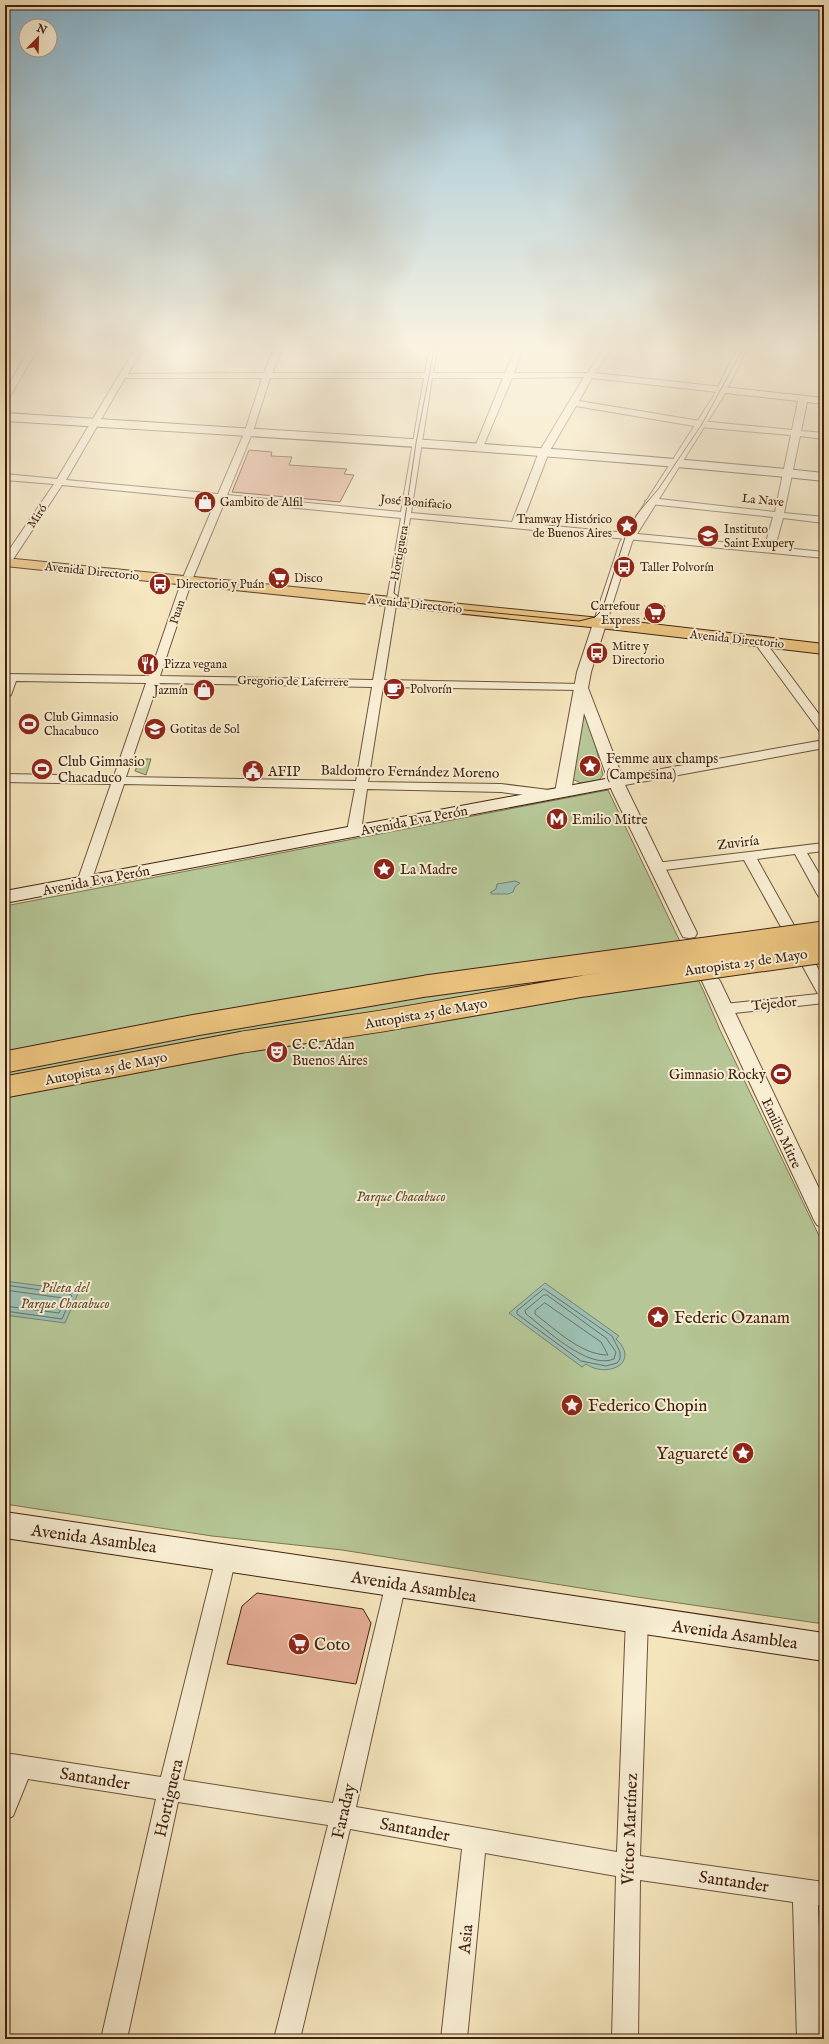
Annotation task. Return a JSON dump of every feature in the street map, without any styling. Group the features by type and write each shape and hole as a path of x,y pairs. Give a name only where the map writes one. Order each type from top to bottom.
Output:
{"main road":[{"path":"380,440 676,462 824,477"},
{"name":"Avenida Directorio","path":"5,562 600,623 824,649"},
{"name":"Avenida Eva Perón","path":"5,897 616,782"},
{"name":"Autopista 25 de Mayo","path":"5,1062 189,1027 426,986 824,932"},
{"name":"Autopista 25 de Mayo","path":"5,1087 243,1042 382,1021 584,986 824,952"},
{"name":"Avenida Asamblea","path":"5,1525 824,1647"}],"street":[{"name":"Miró","path":"5,562 60,482 84,440"},
{"name":"Puan","path":"84,882 187,580 245,440"},
{"path":"479,447 482,440"},
{"path":"516,525 544,452 551,440"},
{"path":"556,793 590,652 629,536 650,500 690,440"},
{"path":"769,549 779,514 795,440"},
{"name":"Hortiguera","path":"354,831 406,514 416,443"},
{"name":"José Bonifacio","path":"5,477 824,554"},
{"name":"La Nave","path":"650,500 824,520"},
{"path":"760,642 824,729"},
{"path":"5,695 9,677"},
{"name":"Gregorio de Laferrere","path":"9,677 581,686"},
{"path":"581,686 616,782 689,934"},
{"name":"Avenida Eva Perón","path":"616,782 824,744"},
{"name":"Baldomero Fernández Moreno","path":"5,778 501,788 556,793"},
{"name":"Zuviría","path":"656,867 824,847"},
{"path":"798,850 824,894"},
{"path":"749,857 824,992"},
{"name":"Emilio Mitre","path":"711,981 819,1200 824,1220"},
{"name":"Tejedor","path":"725,1009 824,998"},
{"name":"Hortiguera","path":"114,2039 169,1790 226,1558"},
{"name":"Faraday","path":"287,2039 342,1816 396,1583"},
{"name":"Víctor Martínez","path":"625,2039 628,1866 637,1619"},
{"path":"5,1808 14,1766"},
{"name":"Santander","path":"14,1766 342,1816 628,1866 814,1893"},
{"name":"Asia","path":"454,2039 475,1839"},
{"path":"810,2039 814,1893"}],"green space":[{"path":"583,696 603,775 599,780 581,783 572,779"},
{"path":"140,759 151,759 146,775 135,771"},
{"name":"Parque Chacabuco","path":"608,790 704,992 720,1030 824,1246 824,1624 637,1597 342,1550 212,1536 5,1504 5,906"}],"water":[{"path":"515,881 520,883 515,887 513,892 508,894 491,894 491,892 496,889 497,884"},
{"path":"5,1281 79,1291 65,1323 5,1315"},
{"path":"545,1283 619,1336 616,1339 623,1347 625,1355 619,1366 612,1369 603,1370 586,1364 582,1367 509,1313"}],"building":[{"path":"249,450 272,452 271,456 292,457 289,465 347,469 344,474 354,475 340,502 232,492"},
{"name":"Carrefour Express","path":"648,605 665,606 661,621 644,619"},
{"name":"Coto","path":"257,1593 363,1609 371,1623 356,1684 227,1664 242,1606"}],"tram line":[{"path":"417,440 394,593 406,602 434,607 579,621 595,617 602,610 627,531 637,514 659,488 691,440"}],"place":[{"name":"Gambito de Alfil","path":"205,502"},
{"name":"Tramway Histórico de Buenos Aires","path":"627,526"},
{"name":"Instituto Saint Exupery","path":"708,536"},
{"name":"Taller Polvorín","path":"624,567"},
{"name":"Disco","path":"279,578"},
{"name":"Directorio y Puán","path":"160,584"},
{"name":"Carrefour Express","path":"655,613"},
{"name":"Mitre y Directorio","path":"597,653"},
{"name":"Pizza vegana","path":"148,664"},
{"name":"Polvorín","path":"394,689"},
{"name":"Jazmín","path":"204,690"},
{"name":"Club Gimnasio Chacabuco","path":"29,724"},
{"name":"Gotitas de Sol","path":"155,729"},
{"name":"Femme aux champs (Campesina)","path":"590,766"},
{"name":"Club Gimnasio Chacaduco","path":"42,769"},
{"name":"AFIP","path":"253,771"},
{"name":"Emilio Mitre","path":"557,819"},
{"name":"La Madre","path":"384,869"},
{"name":"C. C. Adan Buenos Aires","path":"277,1052"},
{"name":"Gimnasio Rocky","path":"781,1074"},
{"name":"Federic Ozanam","path":"658,1317"},
{"name":"Federico Chopin","path":"572,1405"},
{"name":"Yaguareté","path":"743,1453"},
{"name":"Coto","path":"299,1644"}],"park label":[{"name":"Pileta del Parque Chacabuco","path":"65,1296"}]}
